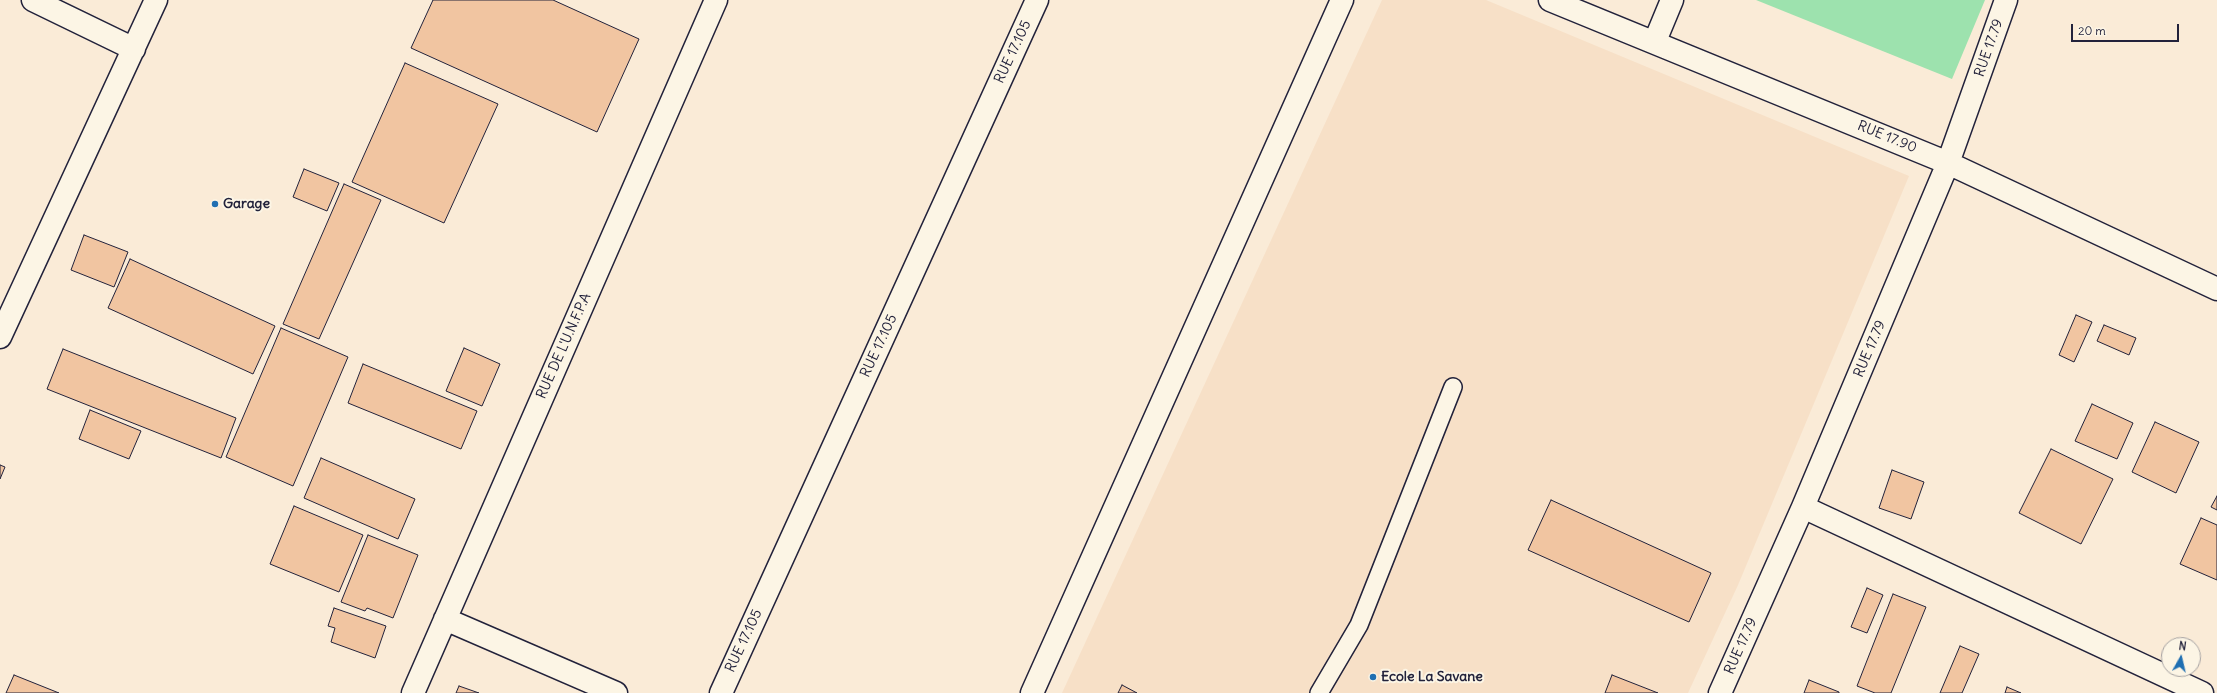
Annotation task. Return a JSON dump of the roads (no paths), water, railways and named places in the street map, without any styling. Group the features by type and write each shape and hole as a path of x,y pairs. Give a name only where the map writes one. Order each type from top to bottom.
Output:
{"street":[{"path":"33,0 134,48"},
{"path":"0,337 156,0"},
{"name":"RUE DE L'U.N.F.P.A","path":"413,693 716,0"},
{"name":"RUE 17.105","path":"720,693 1037,0"},
{"path":"1032,693 1342,0"},
{"name":"RUE 17.90","path":"1550,0 1655,41 1948,163 2217,289"},
{"path":"1655,41 1672,0"},
{"name":"RUE 17.79","path":"1720,693 1803,507 1948,163 2006,0"},
{"path":"1803,507 2202,693"},
{"path":"445,619 616,693"}],"lane":[{"path":"1319,693 1360,625 1453,387"}],"place":[{"name":"Garage","path":"215,204"},
{"name":"Ecole La Savane","path":"1373,677"}]}
